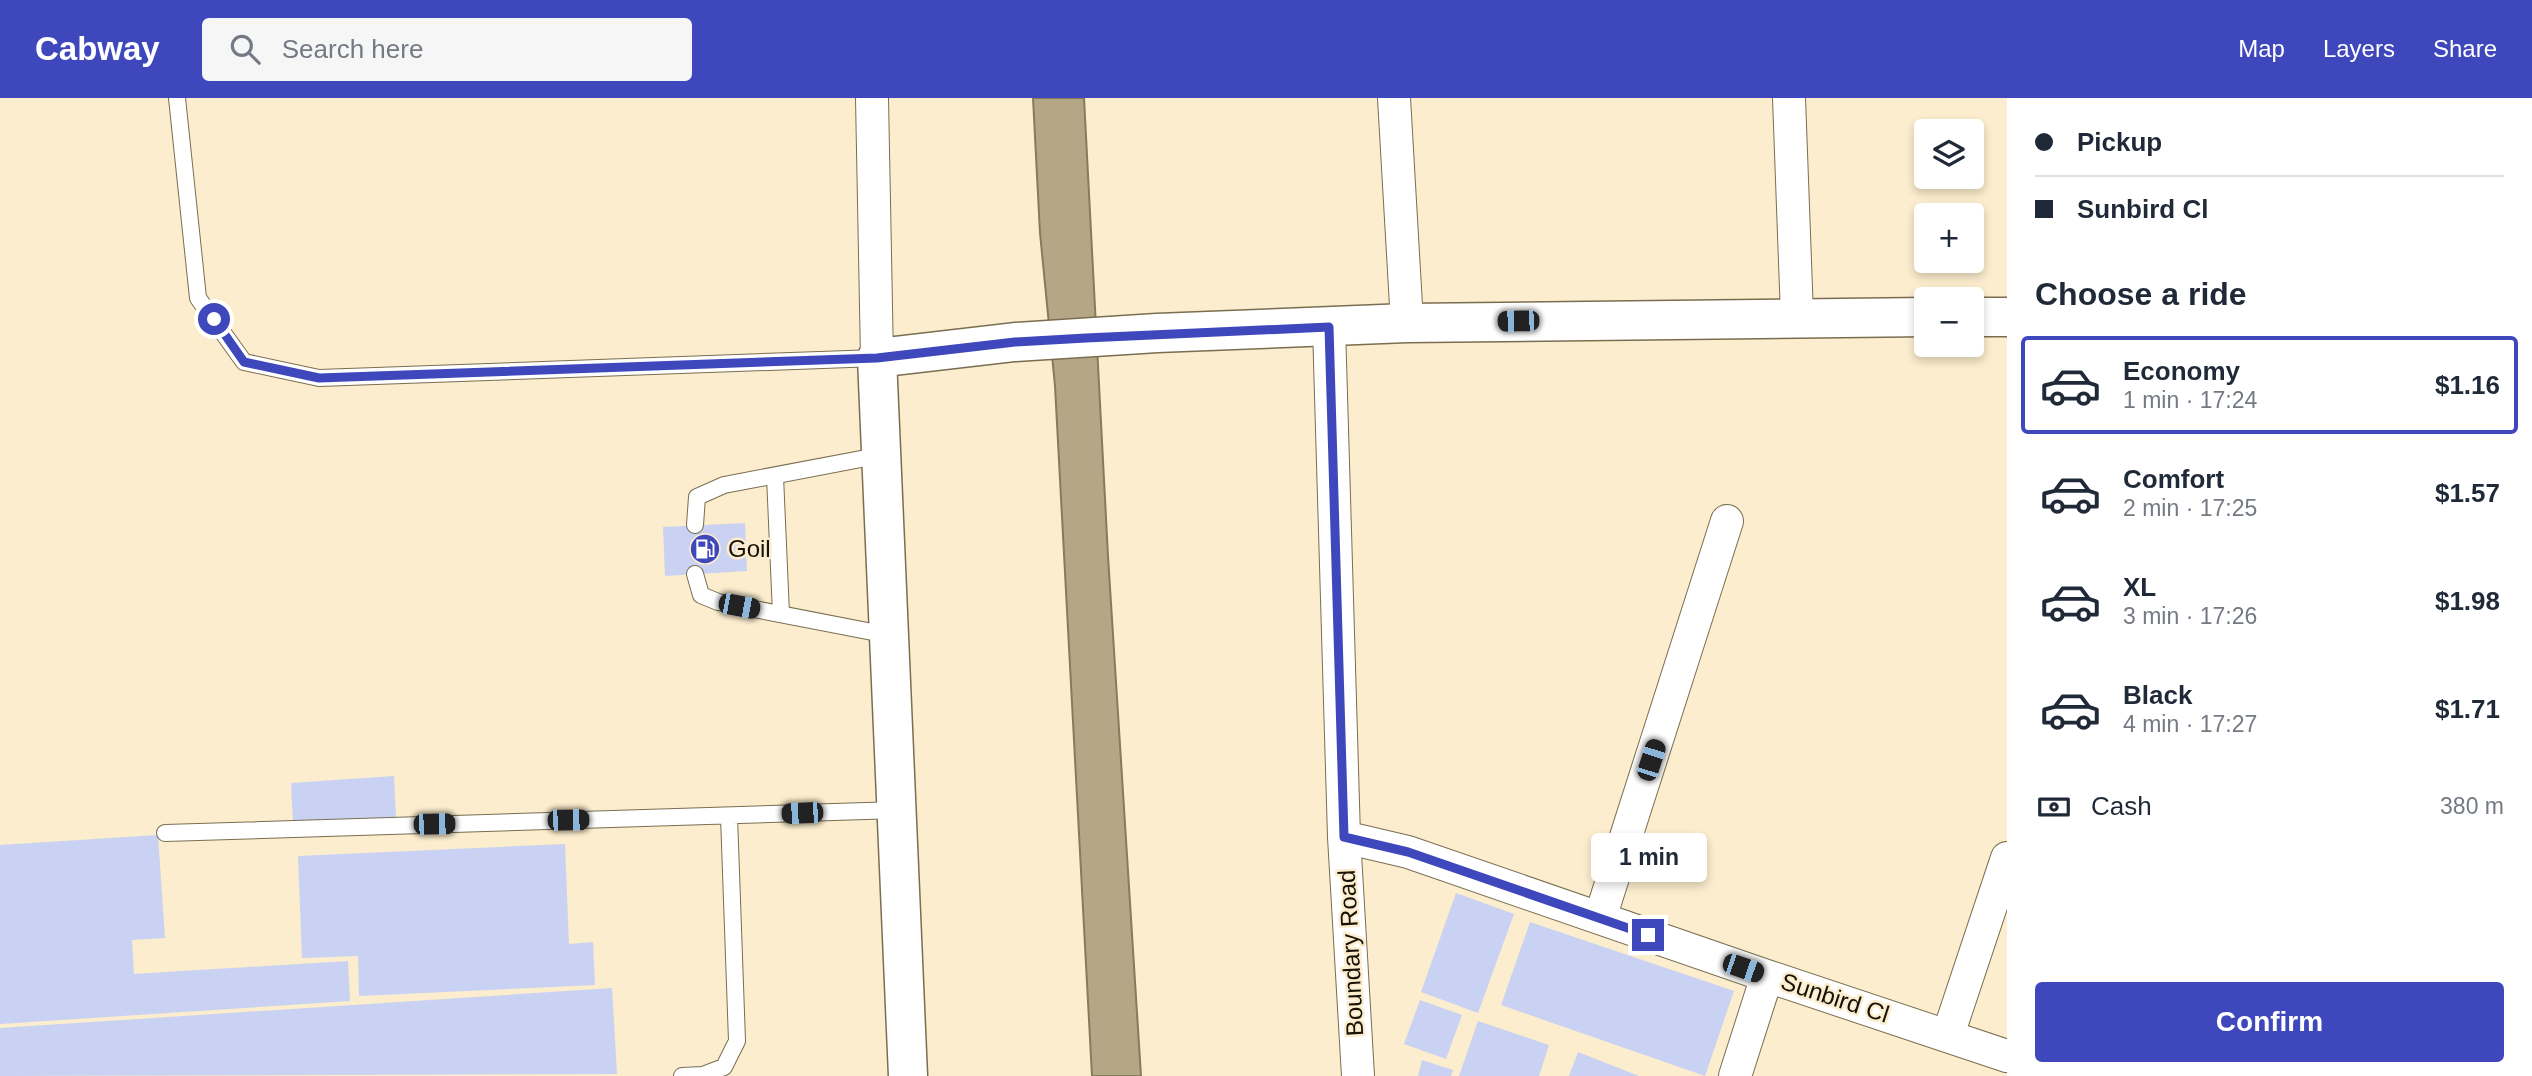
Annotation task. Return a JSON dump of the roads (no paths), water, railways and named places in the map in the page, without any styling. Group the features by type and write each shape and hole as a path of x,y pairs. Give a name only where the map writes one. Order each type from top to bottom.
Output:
{"street":[{"path":"872,98 877,358 908,1076"},
{"path":"1394,98 1407,323"},
{"path":"1789,98 1797,316"},
{"path":"877,358 1015,342 1157,333 1407,323 1797,316 1914,317"},
{"path":"1984,317 2007,317"},
{"name":"Boundary Road","path":"1329,327 1344,837 1358,1076"},
{"path":"1600,918 1727,521"},
{"name":"Sunbird Cl","path":"1344,837 1408,852 2007,1056"},
{"path":"1948,1035 2007,858"},
{"path":"1735,1076 1767,976"}],"lane":[{"path":"177,98 198,298 244,362 319,378 877,358"},
{"path":"695,525 696,498 724,485 882,455"},
{"path":"775,476 781,614"},
{"path":"695,574 701,595 718,602 890,636"},
{"path":"164,832 898,810"},
{"path":"682,1076 703,1075 724,1068 737,1041 729,816"}],"place":[{"name":"Goil","path":"705,549"}]}
